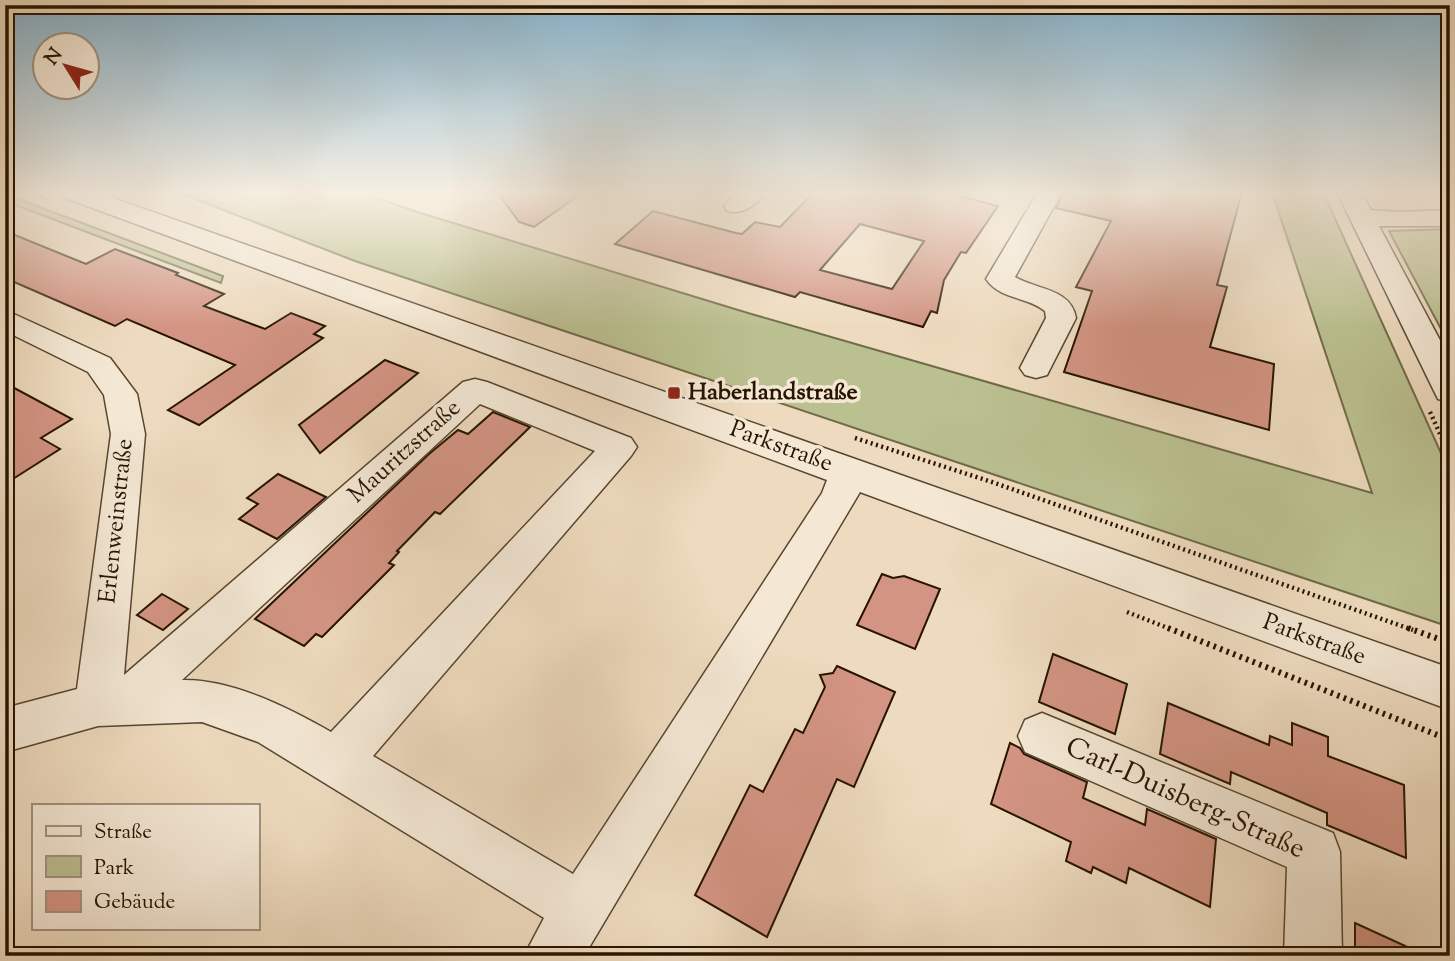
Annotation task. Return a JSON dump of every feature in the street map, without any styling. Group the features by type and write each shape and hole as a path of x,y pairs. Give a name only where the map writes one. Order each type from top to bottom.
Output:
{"street":[{"name":"Parkstraße","path":"197,237 1450,689"},
{"path":"1025,237 1000,279 1008,286 1050,301 1060,310 1061,318 1036,368"},
{"path":"1375,237 1436,337 1450,391"},
{"name":"Erlenweinstraße","path":"5,319 99,365 120,394 128,433 111,704"},
{"name":"Mauritzstraße","path":"111,704 475,390 619,447 337,761"},
{"path":"552,956 839,497 849,471"},
{"name":"Mauritzstraße","path":"5,730 111,704 202,701 272,724 580,909"},
{"name":"Carl-Duisberg-Straße","path":"1042,736 1314,852 1312,956"}],"green space":[{"path":"99,237 119,237 223,276 221,283"},
{"path":"293,237 499,237 748,313 1372,493 1287,237 1343,237 1450,473 1450,627 355,261"},
{"path":"1392,237 1450,237 1450,333 1442,331"}],"building":[{"path":"5,237 19,237 86,264 115,249 224,294 204,306 265,329 291,313 325,326 314,334 323,338 199,425 168,410 235,365 127,319 115,326 5,278"},
{"path":"623,237 849,237 820,270 892,289 924,241 908,237 977,237 966,253 961,252 944,280 937,313 931,311 923,327 800,292 795,297 615,244"},
{"path":"1103,237 1230,237 1217,285 1227,287 1210,347 1274,364 1269,430 1064,372 1092,291 1076,287"},
{"path":"385,360 418,373 320,453 299,425"},
{"path":"5,383 72,419 41,438 60,449 5,484"},
{"path":"493,412 530,427 440,514 435,512 397,551 399,552 389,563 394,565 322,637 316,634 304,646 255,619 429,454 458,430 468,434"},
{"path":"278,474 326,497 277,539 239,519 258,504 247,498"},
{"path":"882,574 893,578 904,576 940,589 915,649 857,625"},
{"path":"162,594 188,609 163,630 137,615"},
{"path":"1053,654 1127,684 1115,734 1039,702"},
{"path":"837,666 895,692 854,787 837,779 767,937 695,895 750,785 763,792 795,729 803,733 825,687 820,675 833,673"},
{"path":"1168,703 1269,745 1270,736 1292,745 1292,723 1328,737 1328,756 1404,785 1406,858 1327,825 1327,813 1231,772 1230,784 1160,754"},
{"path":"1010,743 1020,748 1024,754 1087,782 1083,798 1145,825 1147,809 1216,839 1210,907 1129,868 1126,883 1093,867 1091,873 1066,861 1071,842 991,804"},
{"path":"1355,923 1427,956 1355,956"}],"place":[{"name":"Haberlandstraße","path":"674,393"}]}
